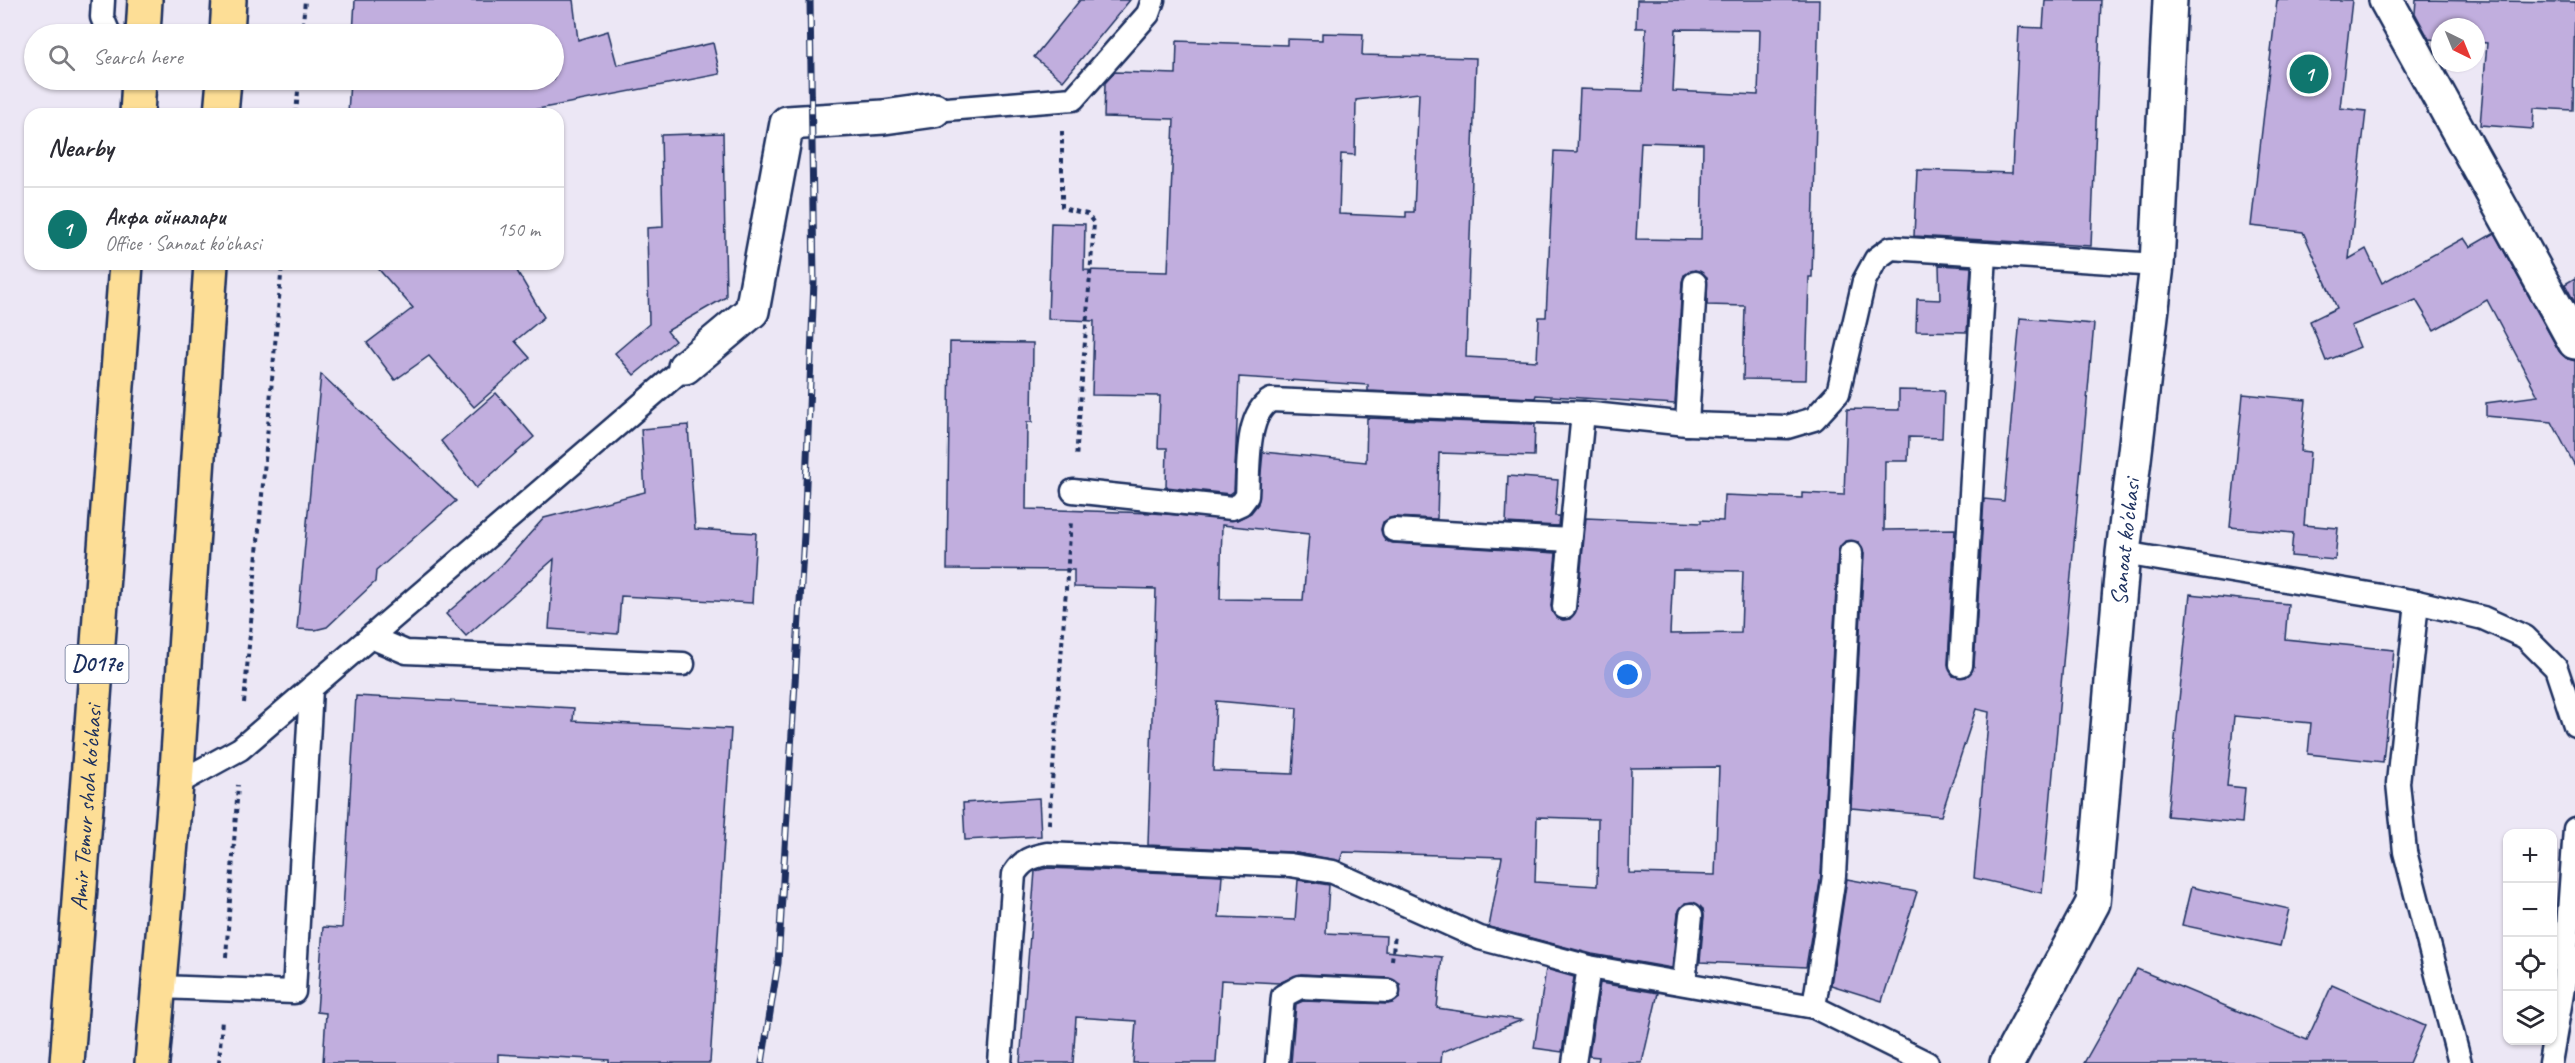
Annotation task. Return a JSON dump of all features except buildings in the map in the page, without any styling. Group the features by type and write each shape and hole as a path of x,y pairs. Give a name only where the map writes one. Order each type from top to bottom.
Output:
{"main road":[{"path":"144,24 145,0"},
{"path":"228,24 229,0"},
{"name":"Sanoat ko'chasi","path":"2007,1063 2093,903 2123,553 2157,265 2170,0"},
{"path":"2386,0 2575,342"},
{"path":"222,108 223,90"},
{"path":"685,367 752,311 787,123 884,117 934,110"},
{"name":"Amir Temur shoh ko'chasi","path":"67,1063 126,270"},
{"path":"152,1063 176,784 211,270"}],"lane":[{"path":"103,0 102,16 105,24"},
{"path":"934,110 1073,99 1148,14 1154,0"},
{"path":"1073,491 1232,508 1241,504 1247,496 1253,421 1262,404 1271,400 1583,413 1687,424 1787,427 1814,419 1838,393 1864,281 1876,259 1891,248 2157,265"},
{"path":"1961,665 1985,254"},
{"path":"1687,424 1695,283"},
{"path":"176,784 240,749 685,367"},
{"path":"1564,607 1583,413"},
{"path":"1394,530 1570,540"},
{"path":"1815,1006 1834,876 1851,553"},
{"path":"2123,553 2417,602 2483,618 2525,637 2556,668 2575,725"},
{"path":"2417,602 2398,783 2405,852 2460,1063"},
{"path":"371,637 406,652 683,664"},
{"path":"159,987 294,992 311,688"},
{"path":"2550,1063 2564,982 2575,829"},
{"path":"1000,1063 1014,874 1022,862 1033,856 1079,855 1290,865 1333,872 1480,938 1589,967 1815,1006 1927,1063"},
{"path":"1684,983 1691,915"},
{"path":"1574,1063 1589,967"},
{"path":"1277,1063 1283,996 1288,991 1300,987 1388,991"}],"path":[{"path":"303,24 305,0"},
{"path":"296,108 297,90"},
{"path":"219,1063 240,749 281,270"},
{"path":"1388,991 1399,902"}],"railway":[{"path":"762,1063 778,963 804,535 814,281 810,0"}],"place":[{"name":"Акфа ойналари","path":"2309,74"}]}
